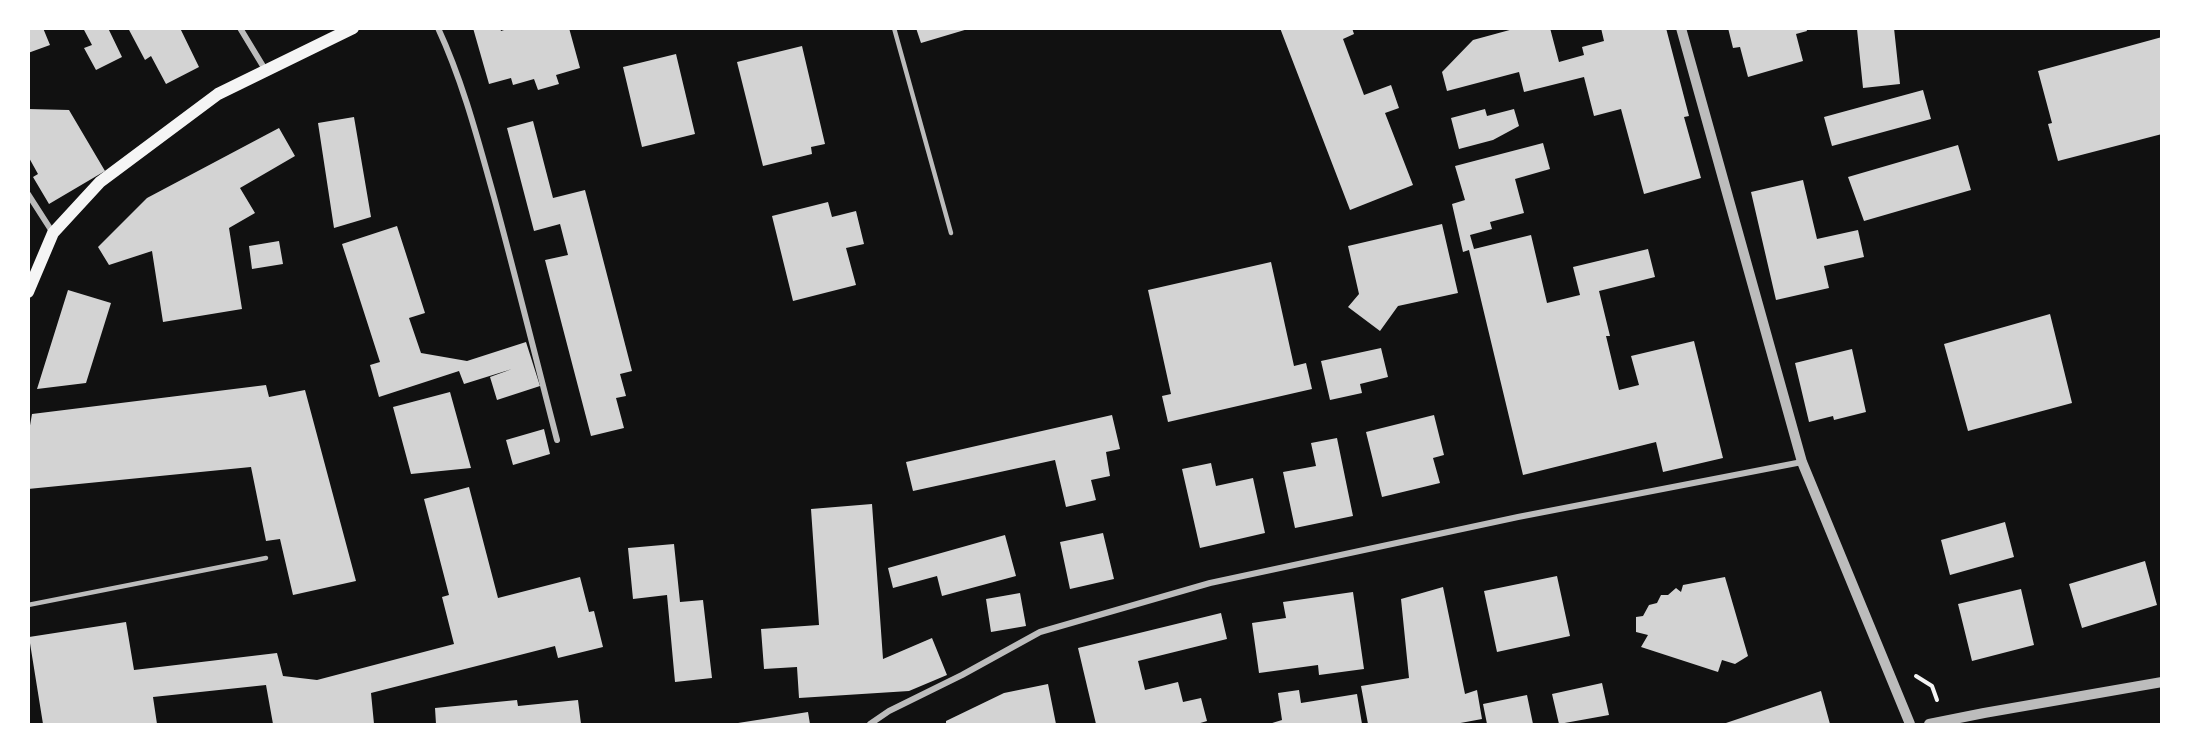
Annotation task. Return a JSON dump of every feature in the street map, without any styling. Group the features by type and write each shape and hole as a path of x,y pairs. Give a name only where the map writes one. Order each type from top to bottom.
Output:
{"main road":[{"path":"28,292 54,233 100,182 218,94 353,28"}],"street":[{"path":"240,28 267,71"},
{"path":"438,28 454,64 481,151 517,279 557,440"},
{"path":"1681,28 1802,462 1910,724"},
{"path":"28,194 54,233"},
{"path":"870,724 889,711 962,675 1040,632 1210,583 1518,518 1802,462"},
{"path":"1929,724 2162,682"}],"lane":[{"path":"894,28 951,233"},
{"path":"28,605 266,558"}],"building":[{"path":"28,28 43,28 50,45 28,53"},
{"path":"83,28 108,28 122,57 96,70 84,48 92,45"},
{"path":"128,28 180,28 199,67 166,84 151,56 145,60"},
{"path":"473,28 500,28 501,31 510,28 569,28 580,68 556,75 559,84 538,90 534,79 513,85 511,78 489,84"},
{"path":"916,28 968,28 968,29 921,43"},
{"path":"1280,28 1352,28 1354,34 1343,39 1364,95 1391,85 1399,108 1385,113 1413,185 1350,210"},
{"path":"1517,28 1550,28 1559,62 1584,55 1582,47 1604,41 1601,28 1666,28 1689,116 1684,117 1701,178 1644,194 1621,109 1594,116 1584,77 1524,92 1519,72 1447,91 1442,72 1473,40"},
{"path":"1728,28 1806,28 1807,31 1796,34 1803,61 1748,77 1740,47 1733,48"},
{"path":"1894,28 1900,84 1863,88 1857,29"},
{"path":"2162,37 2162,134 2058,161 2048,124 2052,123 2038,71"},
{"path":"802,46 825,144 811,147 812,154 763,166 737,62"},
{"path":"676,54 695,134 642,147 623,67"},
{"path":"1923,90 1931,119 1832,146 1824,117"},
{"path":"28,109 69,110 105,171 49,204 33,177 38,174 28,156"},
{"path":"1485,109 1487,116 1514,109 1519,126 1493,140 1459,149 1451,118"},
{"path":"354,117 371,217 334,228 318,123"},
{"path":"533,121 553,198 585,190 632,371 620,374 626,396 616,398 624,428 591,436 545,260 568,255 560,224 534,231 507,128"},
{"path":"279,128 295,156 240,188 255,213 229,228 242,309 163,322 152,251 109,265 98,247 147,198"},
{"path":"1543,143 1550,169 1515,179 1524,213 1490,222 1492,229 1470,235 1474,249 1531,235 1547,303 1580,295 1573,267 1648,249 1655,277 1599,291 1610,336 1606,336 1619,390 1639,385 1631,356 1694,341 1723,458 1663,472 1656,442 1523,475 1469,250 1463,252 1452,204 1465,200 1455,166"},
{"path":"1958,145 1971,190 1864,221 1848,177"},
{"path":"1803,180 1817,239 1858,230 1864,257 1824,266 1829,288 1776,300 1751,192"},
{"path":"828,202 832,217 856,211 864,244 846,248 856,285 793,301 772,216"},
{"path":"1442,224 1458,293 1398,306 1380,331 1348,307 1359,294 1348,246"},
{"path":"397,226 425,313 409,318 421,353 467,361 526,342 540,386 497,400 490,377 512,369 464,384 459,371 379,397 370,365 380,362 342,244"},
{"path":"279,241 283,264 252,269 249,246"},
{"path":"1271,262 1294,366 1306,363 1312,389 1168,422 1162,396 1171,394 1148,290"},
{"path":"68,290 111,303 86,383 37,389"},
{"path":"2050,314 2072,403 1968,431 1944,344"},
{"path":"1381,348 1388,377 1360,384 1362,393 1330,400 1321,361"},
{"path":"1852,349 1866,412 1834,420 1833,416 1809,422 1795,363"},
{"path":"266,385 269,397 305,390 356,581 293,595 280,539 266,541 251,467 28,489 28,437 32,414"},
{"path":"450,392 471,468 411,474 393,407"},
{"path":"1112,415 1120,449 1106,452 1110,476 1091,480 1096,500 1066,507 1055,460 913,491 906,462"},
{"path":"1434,415 1444,455 1433,458 1440,483 1382,497 1366,432"},
{"path":"544,429 550,454 513,465 506,440"},
{"path":"1337,438 1353,516 1295,528 1283,472 1316,466 1311,443"},
{"path":"1211,463 1216,486 1253,478 1265,533 1200,548 1182,469"},
{"path":"469,487 498,598 580,577 589,612 594,611 603,647 558,658 555,646 371,693 374,724 273,724 266,685 153,697 157,724 43,724 29,637 126,622 134,670 277,653 283,676 317,680 454,644 442,597 449,595 424,499"},
{"path":"872,504 883,659 932,638 947,675 909,691 799,698 797,667 764,669 761,629 819,625 811,509"},
{"path":"2005,522 2014,557 1950,575 1941,540"},
{"path":"1103,533 1114,579 1070,589 1060,542"},
{"path":"1005,535 1016,576 942,596 937,576 893,588 888,568"},
{"path":"674,544 680,602 703,600 712,678 675,682 667,595 633,599 628,548"},
{"path":"2145,561 2157,605 2082,628 2069,584"},
{"path":"1557,576 1570,636 1497,652 1484,591"},
{"path":"1725,577 1748,656 1735,664 1722,660 1718,672 1641,647 1648,635 1636,632 1636,617 1643,616 1649,605 1657,603 1661,595 1668,595 1676,588 1681,592 1683,585"},
{"path":"1443,587 1465,694 1477,690 1482,719 1455,724 1368,724 1361,686 1409,678 1401,599"},
{"path":"2021,589 2034,645 1972,661 1958,604"},
{"path":"1353,592 1364,669 1319,675 1318,665 1259,673 1252,623 1286,618 1283,602"},
{"path":"1020,593 1026,626 991,632 986,599"},
{"path":"1221,613 1227,639 1138,661 1145,690 1178,682 1183,702 1201,698 1207,721 1197,724 1096,724 1078,648"},
{"path":"1602,683 1609,715 1559,724 1552,694"},
{"path":"1048,684 1056,724 946,724 946,721 1004,693"},
{"path":"1299,690 1301,703 1357,694 1362,724 1269,724 1282,720 1278,693"},
{"path":"1821,691 1830,724 1723,724"},
{"path":"1527,695 1533,724 1487,724 1483,704"},
{"path":"517,700 518,706 578,700 581,724 436,724 435,708"},
{"path":"808,712 810,724 738,724 738,723"}]}
